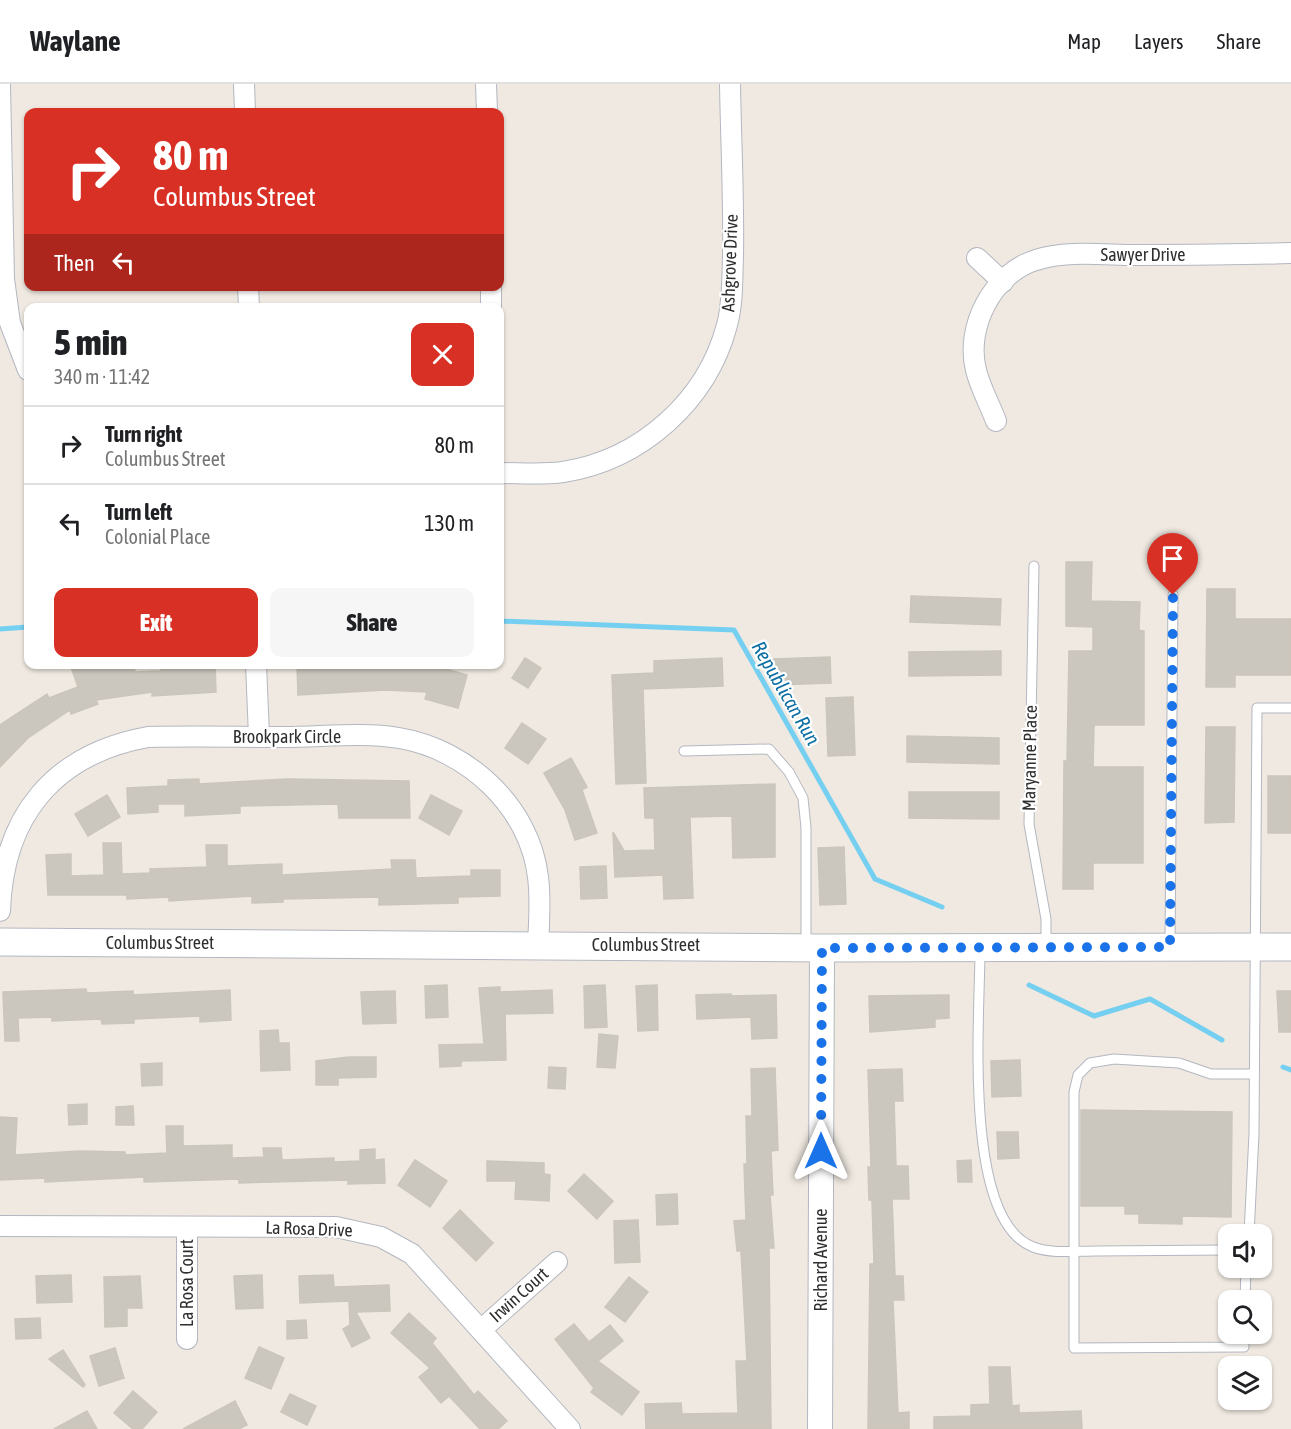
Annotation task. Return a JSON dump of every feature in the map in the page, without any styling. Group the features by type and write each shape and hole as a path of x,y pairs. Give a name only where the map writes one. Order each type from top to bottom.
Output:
{"main road":[{"name":"Columbus Street","path":"0,942 814,948 1291,947"}],"street":[{"path":"0,84 4,279 10,323 24,360"},
{"path":"244,84 245,108"},
{"path":"486,84 487,108"},
{"name":"Ashgrove Drive","path":"504,473 563,472 596,464 624,452 655,433 701,384 727,325 732,293 730,84"},
{"name":"Sawyer Drive","path":"996,421 975,370 975,348 981,313 987,301 1003,282 1025,265 1051,257 1291,254"},
{"path":"977,258 1003,282"},
{"path":"256,669 259,736"},
{"name":"Brookpark Circle","path":"0,911 3,869 21,821 51,782 70,766 94,752 121,742 148,737 399,738 441,751 474,770 498,791 510,808 530,846 538,875 538,945"},
{"path":"0,933 0,942"},
{"name":"Richard Avenue","path":"814,948 820,1429"},
{"name":"La Rosa Drive","path":"0,1226 336,1227 365,1231 396,1244 412,1254 570,1429"},
{"name":"La Rosa Court","path":"187,1227 187,1339"},
{"name":"Irwin Court","path":"482,1329 557,1262"}],"lane":[{"name":"Maryanne Place","path":"1034,566 1029,824 1046,919 1046,947"},
{"path":"1170,947 1173,595"},
{"path":"1248,1224 1254,1074 1257,708 1291,708"},
{"path":"684,751 769,749 789,771 803,798 814,948"},
{"path":"980,947 981,1144 994,1199 1003,1222 1018,1240 1035,1248 1072,1251 1218,1250"},
{"path":"1244,1344 1244,1347 1074,1348 1072,1251 1074,1092 1078,1075 1090,1064 1114,1059 1179,1063 1211,1074 1254,1074"}],"building":[{"path":"1066,562 1092,562 1091,601 1140,602 1139,630 1144,631 1144,725 1094,725 1093,767 1143,767 1143,863 1093,863 1093,889 1063,889 1064,761 1067,761 1069,651 1093,651 1093,627 1066,626"},
{"path":"1207,589 1235,589 1235,619 1291,619 1291,675 1235,675 1235,687 1206,687"},
{"path":"911,596 1001,599 1000,625 910,622"},
{"path":"1001,651 1001,675 909,676 909,652"},
{"path":"830,657 831,683 774,685 773,659"},
{"path":"525,658 541,668 528,688 512,678"},
{"path":"722,658 723,686 643,689 646,783 616,784 612,675 654,673 654,661"},
{"path":"72,669 135,669 135,672 161,671 161,669 215,669 216,692 152,696 152,692 96,700 98,704 71,714 70,710 28,738 0,767 0,725 47,694 49,698 78,687"},
{"path":"297,669 446,669 467,675 458,708 425,699 427,692 385,690 298,695"},
{"path":"853,697 855,755 828,756 826,698"},
{"path":"522,723 546,739 528,764 505,748"},
{"path":"1206,727 1235,727 1234,822 1205,823"},
{"path":"907,736 999,738 999,764 907,762"},
{"path":"571,758 587,787 582,790 597,833 575,840 565,810 544,773"},
{"path":"1268,776 1291,776 1291,833 1268,833"},
{"path":"199,779 199,784 287,779 409,781 410,818 339,818 338,804 240,806 240,813 185,816 185,804 158,804 158,812 128,814 127,788 168,786 168,780"},
{"path":"775,784 775,857 733,858 732,816 690,817 693,898 664,899 663,875 615,877 613,832 624,851 655,850 654,818 645,818 644,788"},
{"path":"909,792 999,792 999,819 909,818"},
{"path":"107,795 120,817 88,836 75,814"},
{"path":"431,795 462,811 449,835 419,818"},
{"path":"103,843 121,843 122,874 150,873 150,869 207,867 206,845 227,845 227,866 282,864 282,875 392,869 391,860 415,860 416,878 471,876 471,870 500,870 500,896 458,897 458,903 379,905 379,897 283,899 283,902 252,903 252,896 169,901 169,897 127,899 127,895 48,895 46,855 71,854 71,876 104,875"},
{"path":"844,847 846,904 820,905 818,848"},
{"path":"606,866 607,898 581,899 580,867"},
{"path":"447,985 448,1017 426,1018 425,986"},
{"path":"605,985 607,1027 585,1028 584,986"},
{"path":"657,985 658,1030 638,1031 636,986"},
{"path":"500,987 500,992 552,990 553,1013 505,1014 506,1060 461,1061 461,1066 440,1067 439,1045 484,1044 479,988"},
{"path":"86,989 87,993 133,991 133,995 230,990 231,1020 200,1022 200,1016 134,1019 134,1023 102,1024 101,1019 52,1021 52,1017 18,1018 19,1041 5,1041 3,992"},
{"path":"395,991 396,1023 363,1024 361,992"},
{"path":"1277,991 1291,991 1291,1032 1279,1032"},
{"path":"731,994 731,996 776,995 777,1038 752,1039 751,1017 697,1019 696,995"},
{"path":"949,995 949,1018 935,1019 935,1027 870,1032 869,996"},
{"path":"278,1030 279,1043 289,1043 290,1070 261,1071 260,1031"},
{"path":"599,1034 618,1036 615,1068 597,1067"},
{"path":"376,1057 376,1077 338,1078 338,1085 316,1085 316,1061"},
{"path":"1020,1060 1021,1096 992,1097 991,1061"},
{"path":"162,1063 162,1085 142,1086 141,1064"},
{"path":"549,1067 566,1068 565,1089 548,1088"},
{"path":"775,1068 778,1150 771,1151 773,1195 770,1195 774,1248 769,1248 771,1429 646,1429 645,1404 681,1403 682,1414 738,1413 736,1361 747,1361 741,1251 737,1251 734,1221 746,1220 744,1164 747,1164 746,1116 752,1116 751,1069"},
{"path":"902,1069 903,1101 894,1101 896,1166 908,1166 909,1199 892,1199 895,1276 903,1276 904,1300 893,1300 898,1413 909,1412 909,1429 868,1429 870,1264 874,1264 872,1200 869,1200 868,1167 871,1167 868,1070"},
{"path":"87,1104 87,1124 69,1125 68,1105"},
{"path":"133,1106 134,1125 116,1125 116,1107"},
{"path":"1081,1110 1232,1112 1231,1217 1182,1216 1182,1224 1139,1223 1139,1214 1125,1214 1125,1206 1081,1206"},
{"path":"0,1117 17,1118 15,1155 79,1151 125,1152 125,1155 167,1153 166,1126 183,1126 183,1146 232,1145 232,1158 264,1157 263,1148 281,1148 282,1160 334,1158 334,1162 360,1161 360,1150 375,1149 375,1160 384,1159 385,1183 348,1184 348,1180 239,1183 239,1179 144,1182 144,1177 45,1182 45,1178 0,1180"},
{"path":"997,1132 1018,1132 1019,1158 998,1159"},
{"path":"415,1160 447,1181 430,1207 398,1185"},
{"path":"971,1160 972,1182 958,1182 957,1161"},
{"path":"487,1161 544,1163 544,1174 550,1175 549,1201 515,1199 516,1181 487,1181"},
{"path":"584,1174 613,1201 597,1219 568,1191"},
{"path":"677,1194 678,1224 657,1225 656,1195"},
{"path":"460,1210 493,1243 476,1261 443,1228"},
{"path":"638,1220 640,1262 615,1263 614,1221"},
{"path":"71,1275 72,1302 37,1303 36,1276"},
{"path":"262,1275 263,1308 236,1309 234,1276"},
{"path":"333,1275 334,1287 389,1285 390,1311 356,1312 370,1338 352,1347 343,1329 350,1325 349,1301 300,1303 299,1276"},
{"path":"140,1276 142,1308 127,1308 127,1326 105,1327 104,1277"},
{"path":"629,1277 648,1292 625,1322 605,1307"},
{"path":"409,1313 436,1338 432,1343 474,1395 478,1391 507,1421 498,1429 480,1429 449,1396 441,1403 419,1377 430,1368 391,1333"},
{"path":"40,1318 41,1338 16,1339 15,1319"},
{"path":"306,1320 307,1338 287,1339 287,1321"},
{"path":"574,1324 589,1342 610,1325 623,1341 598,1361 639,1392 622,1415 591,1392 594,1388 555,1339"},
{"path":"259,1347 284,1358 271,1389 245,1378"},
{"path":"115,1348 124,1378 99,1386 90,1356"},
{"path":"63,1350 85,1385 83,1387 49,1359"},
{"path":"989,1367 1010,1367 1012,1406 1019,1405 1019,1413 1081,1411 1082,1429 934,1429 934,1417 971,1416 971,1405 990,1404"},
{"path":"133,1391 157,1412 142,1429 133,1429 114,1413"},
{"path":"290,1394 316,1406 307,1425 281,1412"},
{"path":"235,1401 247,1425 239,1429 183,1429"},
{"path":"87,1411 97,1429 54,1429"}],"waterway":[{"name":"Republican Run","path":"504,621 734,630 875,879 942,907"},
{"name":"Republican Run","path":"0,629 24,627"},
{"name":"Republican Run","path":"1029,985 1094,1016 1150,999 1222,1040"},
{"name":"Republican Run","path":"1283,1067 1291,1070"}],"route":[{"path":"821,1151 822,948 1170,947 1173,595"}]}
